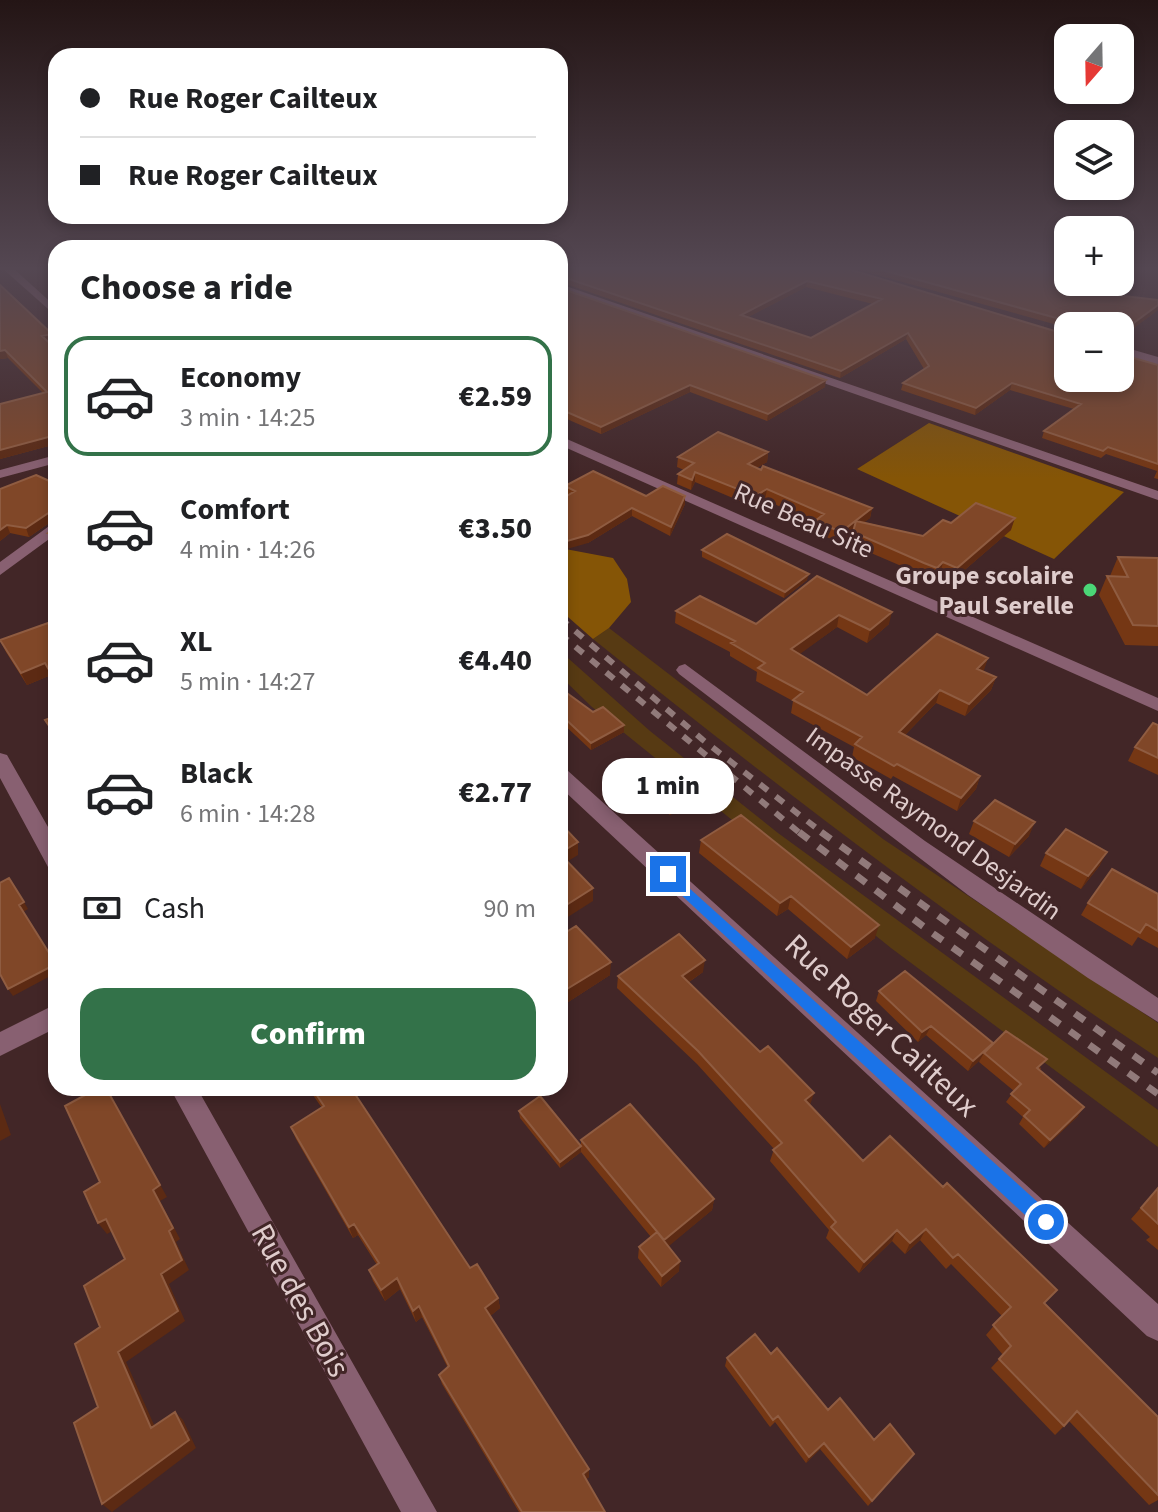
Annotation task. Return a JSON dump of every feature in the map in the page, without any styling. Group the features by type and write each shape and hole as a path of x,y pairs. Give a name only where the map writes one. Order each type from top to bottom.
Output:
{"street":[{"path":"708,339 1158,496"},
{"path":"1134,354 1158,361"},
{"name":"Rue Beau Site","path":"568,444 1158,705"},
{"path":"0,474 48,461"},
{"path":"0,570 48,532"},
{"name":"Impasse Raymond Desjardin","path":"685,670 846,798 1058,947 1158,1011"},
{"path":"0,760 48,847"},
{"name":"Rue Roger Cailteux","path":"568,782 1158,1325"},
{"path":"0,1045 48,1019"},
{"name":"Rue des Bois","path":"187,1096 420,1512"}],"shaded area":[{"path":"929,423 1124,492 1054,559 857,469"},
{"path":"568,550 613,558 627,579 631,602 609,628 593,639 568,617"},
{"path":"609,628 883,839 1158,1023 1158,1058 941,907 593,639"},
{"path":"568,658 650,731 778,833 1158,1110 1158,1147 891,948 592,707 568,684"}],"building":[{"path":"0,339 45,339 48,342 48,437 0,450 0,404 47,392 5,350 0,351"},
{"path":"568,339 706,339 826,380 768,414 690,385 601,427 568,413"},
{"path":"745,339 898,339 841,371"},
{"path":"912,339 1054,339 1054,392 1134,392 1134,358 1158,365 1158,464 1108,447 1103,451 1044,431 1081,404 1012,383 976,408 903,383 929,366"},
{"path":"718,432 768,452 748,464 761,470 763,466 872,508 841,532 815,521 824,514 767,489 755,496 695,472 692,480 678,474 694,463 678,457"},
{"path":"593,471 646,496 663,486 685,496 671,527 632,508 588,535 568,541 568,495 575,491 568,484"},
{"path":"36,475 48,480 48,513 26,528 7,525 0,530 0,489"},
{"path":"976,503 1015,518 957,568 943,562 937,568 853,532 856,521 923,536 943,520 951,523"},
{"path":"727,534 809,574 785,592 702,550"},
{"path":"1118,557 1158,558 1158,626 1133,625 1107,576 1128,577"},
{"path":"817,576 892,612 870,630 839,615 791,649 867,695 937,634 988,658 977,669 996,677 969,704 940,690 899,732 980,776 961,798 855,744 862,737 793,700 803,692 758,668 765,663 731,643 735,641 676,611 700,596 756,624"},
{"path":"48,623 48,668 45,663 21,673 0,640"},
{"path":"568,694 593,712 603,707 624,725 591,743 568,721"},
{"path":"1153,723 1158,725 1158,758 1135,747"},
{"path":"667,761 701,790 670,809 656,796 647,801 628,783"},
{"path":"995,800 1035,822 1015,844 974,821"},
{"path":"741,815 879,925 851,947 791,896 780,903 701,840"},
{"path":"1066,829 1107,852 1088,876 1046,853"},
{"path":"568,831 578,842 568,848"},
{"path":"568,862 593,888 568,904"},
{"path":"1112,869 1158,894 1158,931 1146,924 1140,933 1088,903"},
{"path":"9,878 24,902 19,905 48,951 48,968 8,989 0,974 0,883"},
{"path":"576,926 611,962 568,988 568,931"},
{"path":"679,934 705,960 682,976 760,1052 768,1046 814,1093 805,1100 863,1161 890,1136 943,1187 947,1183 1057,1290 1044,1303 1158,1417 1158,1495 1077,1411 1064,1426 999,1359 1011,1346 993,1325 1011,1307 958,1254 953,1258 926,1229 910,1243 897,1230 864,1262 831,1227 836,1222 773,1150 782,1143 698,1051 618,976"},
{"path":"905,971 993,1043 973,1061 931,1026 922,1032 879,991"},
{"path":"1006,1031 1047,1059 1037,1068 1084,1107 1050,1140 1024,1116 1030,1110 1011,1094 1021,1084 984,1053"},
{"path":"83,1096 110,1096 160,1185 153,1190 173,1228 169,1231 182,1260 161,1274 178,1311 118,1352 151,1428 175,1412 189,1440 102,1504 74,1423 98,1407 75,1344 100,1327 84,1286 125,1259 106,1219 98,1223 84,1192 100,1182 65,1106"},
{"path":"317,1096 356,1096 470,1268 477,1264 498,1298 485,1308 589,1469 583,1474 605,1512 522,1512 439,1375 449,1366 419,1306 413,1311 397,1278 381,1290 369,1270 379,1263 354,1224 349,1227 291,1127 324,1106"},
{"path":"540,1096 581,1146 560,1162 519,1111"},
{"path":"630,1104 714,1199 664,1240 581,1140"},
{"path":"1158,1188 1158,1224 1141,1208"},
{"path":"657,1232 680,1261 662,1276 639,1247"},
{"path":"755,1334 771,1354 777,1348 828,1410 840,1398 874,1440 890,1424 914,1454 872,1501 824,1443 809,1457 778,1416 773,1420 727,1358"}],"railway":[{"path":"568,625 703,740 824,834"},
{"path":"568,641 801,834"},
{"path":"799,832 928,930 1158,1094"},
{"path":"821,832 1158,1073"}],"place":[{"name":"Groupe scolaire Paul Serelle","path":"1090,590"}],"route":[{"path":"668,874 1046,1222"}]}
